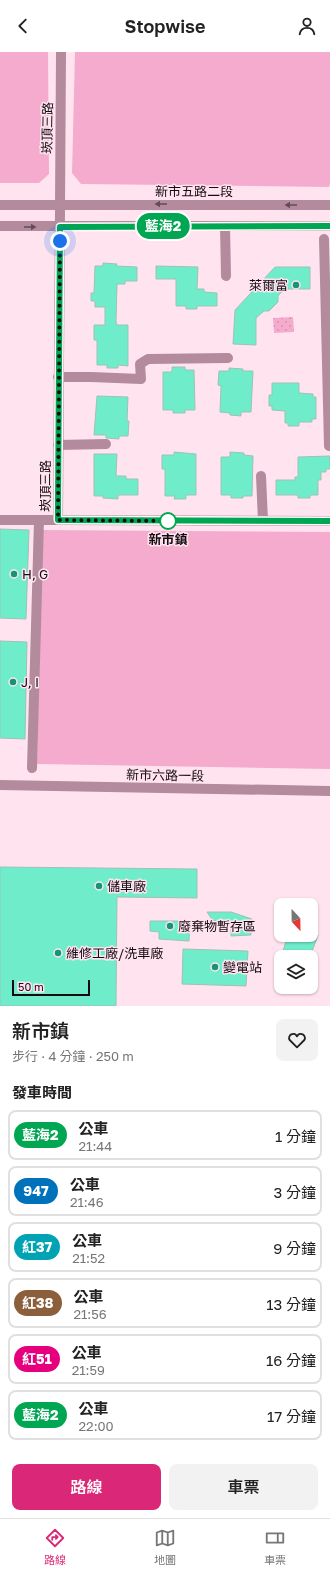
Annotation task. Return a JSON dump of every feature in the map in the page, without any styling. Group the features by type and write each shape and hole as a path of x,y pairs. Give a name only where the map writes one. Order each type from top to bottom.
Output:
{"street":[{"name":"崁頂三路","path":"60,52 58,520 330,521"},
{"name":"新市五路二段","path":"0,204 330,205"},
{"path":"0,226 330,226"},
{"path":"225,226 226,276"},
{"path":"324,239 328,446 330,446"},
{"path":"58,377 91,376 141,379 140,364 148,359 228,358"},
{"path":"58,445 106,444"},
{"path":"261,476 263,521"},
{"path":"0,520 58,520"},
{"path":"32,768 39,520"},
{"name":"新市六路一段","path":"0,785 330,791"}],"shaded area":[{"path":"0,52 48,52 49,174 39,183 0,183"},
{"path":"75,52 330,52 329,187 81,184 72,173"},
{"path":"293,317 294,332 274,333 273,318"},
{"path":"42,530 330,532 330,769 37,764"}],"building":[{"path":"103,263 117,264 116,266 137,267 137,281 125,281 125,284 117,284 116,322 117,325 128,325 128,366 118,365 118,368 107,368 107,365 97,365 97,340 94,340 94,325 105,325 105,307 95,307 95,301 91,301 91,293 94,293 95,266 103,266"},
{"path":"156,266 198,267 197,289 204,289 204,292 217,293 217,306 197,306 197,309 186,309 186,306 176,306 176,279 156,279"},
{"path":"275,267 310,267 310,289 284,289 278,296 278,302 269,311 264,311 256,318 256,345 233,344 235,310"},
{"path":"172,367 185,367 185,370 194,370 195,410 185,410 185,413 173,413 173,410 163,410 163,372 172,372"},
{"path":"229,368 243,369 243,371 253,371 251,412 241,412 241,416 220,412 221,386 218,385 219,371 229,371"},
{"path":"272,383 299,383 299,393 313,394 313,397 316,397 316,419 312,419 312,422 299,422 299,426 288,426 288,423 285,423 285,411 272,410 272,406 269,406 269,395 272,395"},
{"path":"97,396 128,397 128,436 119,436 119,439 106,438 106,435 94,435"},
{"path":"174,452 196,454 196,495 186,495 186,499 174,499 175,496 165,496 165,469 162,469 162,455 174,455"},
{"path":"230,452 244,453 244,455 253,456 252,496 231,498 231,495 221,495 221,457 230,457"},
{"path":"94,454 117,454 116,476 126,476 126,479 138,479 138,495 118,495 118,499 94,496"},
{"path":"330,456 330,469 326,469 326,472 321,472 321,480 318,480 318,495 310,495 310,498 298,498 298,495 276,495 276,480 295,480 295,477 298,477 298,457"},
{"name":"H, G","path":"0,529 29,530 26,619 0,618"},
{"name":"J, I","path":"0,641 27,642 25,739 0,738"},
{"path":"0,867 197,869 197,898 117,897 116,1006 0,1006"},
{"path":"207,912 231,912 252,919 250,920 251,935 231,936 231,921 213,921"},
{"name":"廢棄物暫存區","path":"150,921 190,921 189,941 159,939 159,932 150,931"},
{"path":"286,942 315,942 313,950 283,950"},
{"name":"變電站","path":"183,949 248,951 246,986 182,984"}],"bus line":[{"name":"藍海2","path":"330,226 60,227 58,505 58,520 330,521"}],"place":[{"name":"萊爾富","path":"296,285"},
{"name":"新市鎮","path":"168,521"},
{"name":"H, G","path":"14,574"},
{"name":"J, I","path":"13,682"},
{"name":"儲車廠","path":"99,886"},
{"name":"廢棄物暫存區","path":"170,926"},
{"name":"維修工廠/洗車廠","path":"58,953"},
{"name":"變電站","path":"215,967"}],"route":[{"path":"60,241 58,520 168,521"}]}
